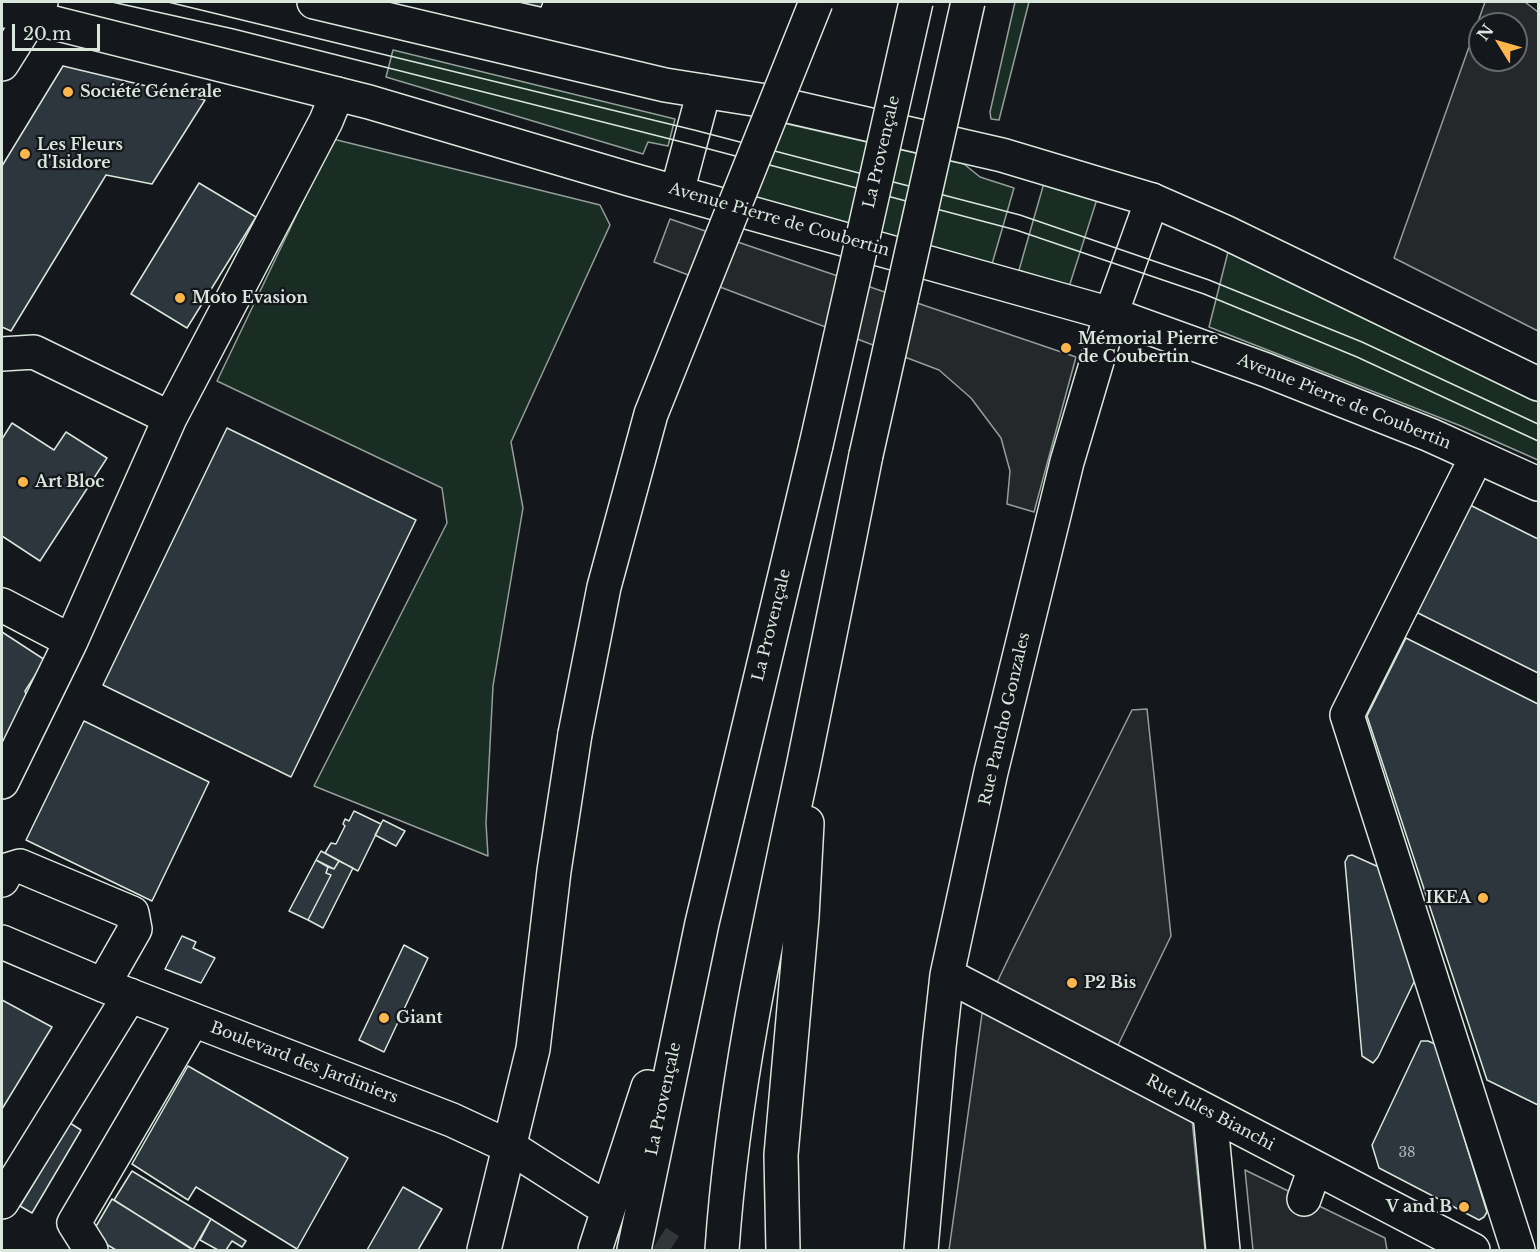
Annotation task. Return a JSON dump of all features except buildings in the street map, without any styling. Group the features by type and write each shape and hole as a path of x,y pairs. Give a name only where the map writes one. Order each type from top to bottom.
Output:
{"main road":[{"path":"314,2 665,85 766,101 1002,155 1152,200 1224,232 1539,384"},
{"path":"484,1251 533,1049 554,872 575,734 604,587 628,493 651,414 816,2"},
{"name":"La Provençale","path":"634,1251 702,923 816,445 916,2"},
{"path":"722,1251 725,1205 740,1085 774,902 866,455 968,2"},
{"path":"2,64 24,10"},
{"name":"Avenue Pierre de Coubertin","path":"24,10 337,94 1111,314 1299,383 1430,435 1539,484"},
{"path":"677,192 704,91"},
{"path":"2,782 70,641 170,418 326,121 337,94"},
{"name":"Rue Pancho Gonzales","path":"921,1251 947,975 991,772 1065,471 1111,314 1152,200"},
{"path":"2,354 34,352 170,418"},
{"path":"1469,472 1347,715 1518,1251"},
{"path":"2,605 70,641"},
{"path":"783,1251 781,1155 802,917 812,726"},
{"path":"2,880 7,870 20,866 132,913 135,929 116,990 2,1202"},
{"path":"595,1251 702,923"},
{"name":"Boulevard des Jardiniers","path":"2,942 116,990 452,1120 510,1147 597,1203"},
{"name":"Rue Jules Bianchi","path":"947,975 1473,1251"},
{"path":"91,1251 74,1223 193,1020"},
{"path":"1210,1113 1223,1251"},
{"path":"1304,1199 1315,1168"}],"green space":[{"path":"1015,2 1029,2 999,120 991,119 990,112"},
{"path":"393,50 675,119 668,146 648,142 643,154 386,77"},
{"path":"774,121 964,164 980,177 1014,188 992,264 748,198"},
{"path":"333,139 600,205 610,225 511,442 523,508 493,686 486,823 488,856 314,786 447,523 442,488 217,381"},
{"path":"1044,183 1097,199 1069,287 1019,270"},
{"path":"1228,252 1538,402 1538,460 1461,426 1209,327"}],"shaded area":[{"path":"1485,2 1525,2 1538,12 1538,331 1394,258 1468,50 1468,72 1528,72 1528,12 1481,12"},
{"path":"670,219 1076,357 1034,512 1007,504 1010,471 1001,438 971,398 939,370 654,262"},
{"name":"P2 Bis","path":"1147,709 1171,936 1105,1072 1192,1120 1205,1250 949,1250 982,1014 1132,710"},
{"path":"1245,1170 1385,1238 1387,1250 1253,1250"}],"tunnel":[{"path":"616,1215 670,1250"}],"tram line":[{"path":"112,2 234,29 690,144 1016,230 1204,294 1357,357 1538,441"},
{"path":"168,2 694,130 1020,215 1209,280 1362,342 1538,424"}],"place":[{"name":"Société Générale","path":"68,92"},
{"name":"Les Fleurs d'Isidore","path":"25,154"},
{"name":"Moto Evasion","path":"180,298"},
{"name":"Mémorial Pierre de Coubertin","path":"1066,348"},
{"name":"Art Bloc","path":"23,482"},
{"name":"IKEA","path":"1483,898"},
{"name":"P2 Bis","path":"1072,983"},
{"name":"Giant","path":"384,1018"},
{"name":"V and B","path":"1464,1207"}]}
